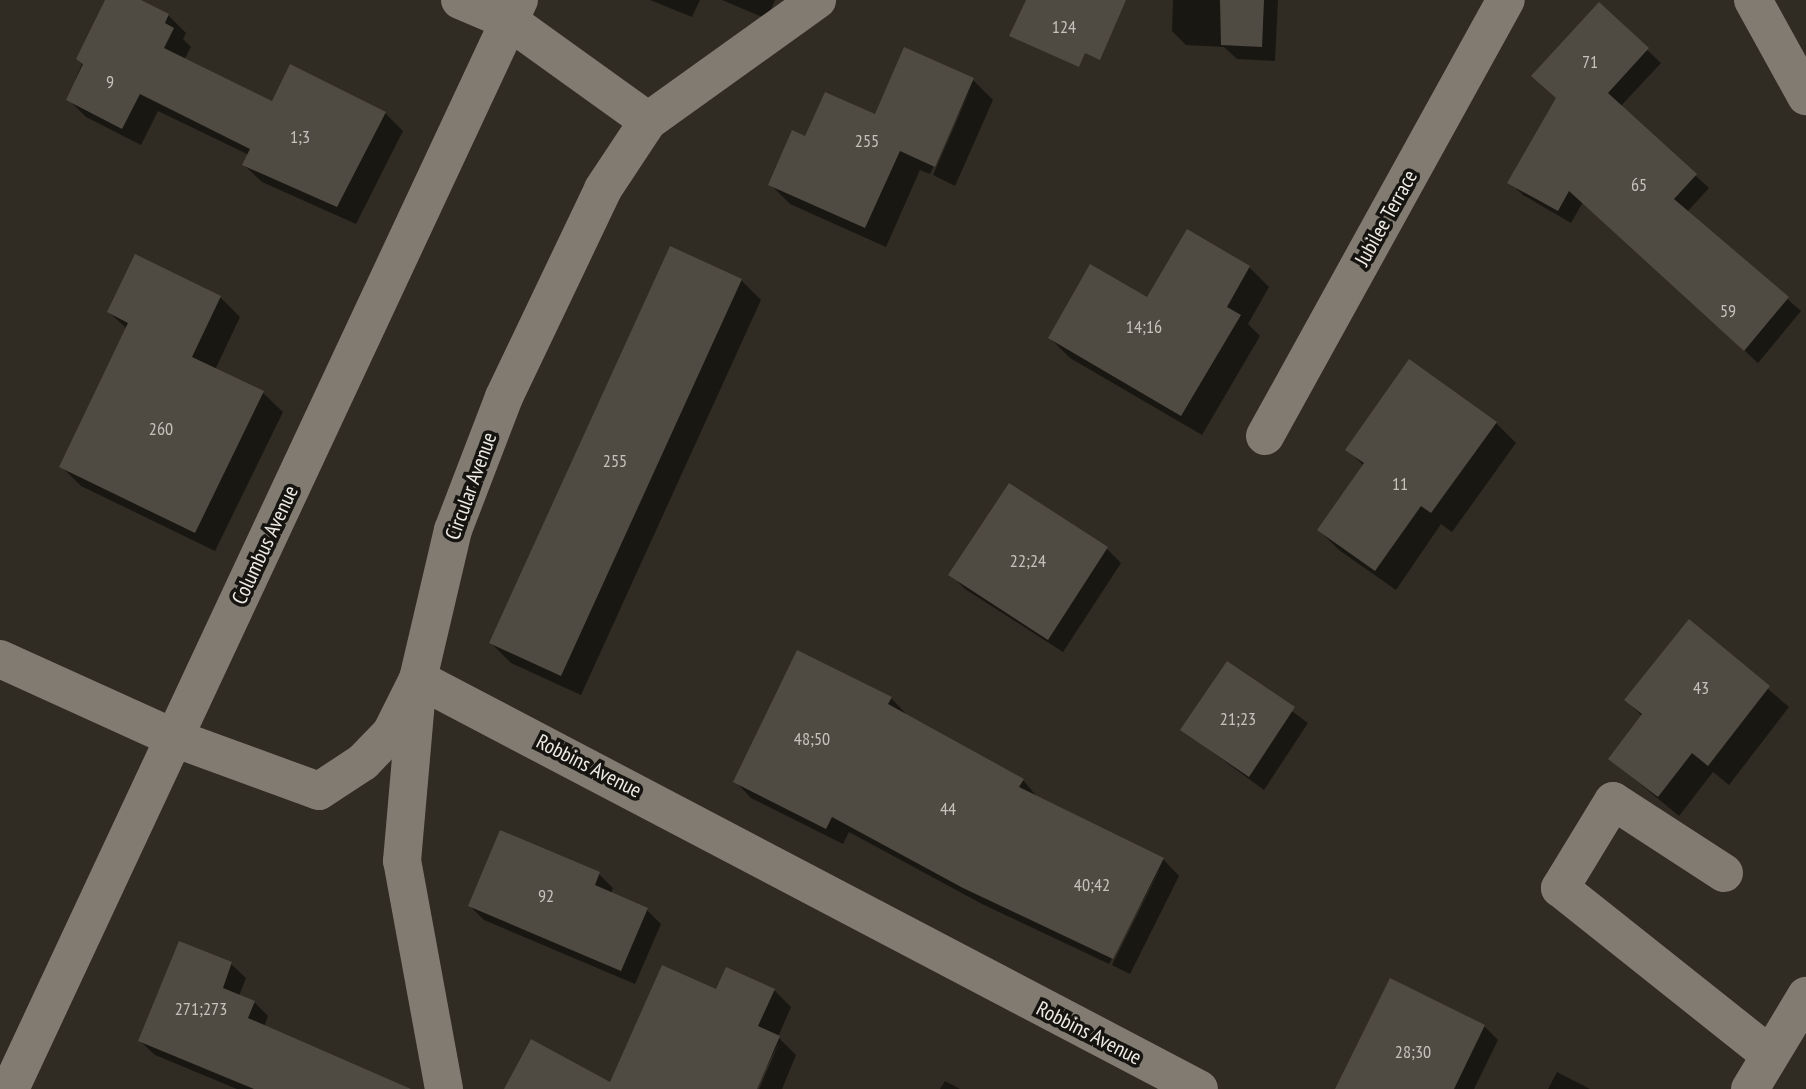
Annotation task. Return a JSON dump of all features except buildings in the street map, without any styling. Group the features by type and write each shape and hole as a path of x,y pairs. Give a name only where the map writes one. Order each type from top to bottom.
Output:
{"street":[{"path":"460,0 514,10 648,121"},
{"name":"Circular Avenue","path":"443,1089 402,861 418,679 453,530 504,397 603,189 648,121 817,0"},
{"name":"Jubilee Terrace","path":"1265,436 1506,0"},
{"path":"1754,0 1806,96"},
{"name":"Columbus Avenue","path":"10,1089 514,10"},
{"path":"0,659 174,738 319,792 363,762 391,733 418,679"},
{"name":"Robbins Avenue","path":"418,679 1199,1089"},
{"path":"1724,873 1613,801 1560,888 1770,1055"},
{"path":"1750,1089 1806,996"}]}
